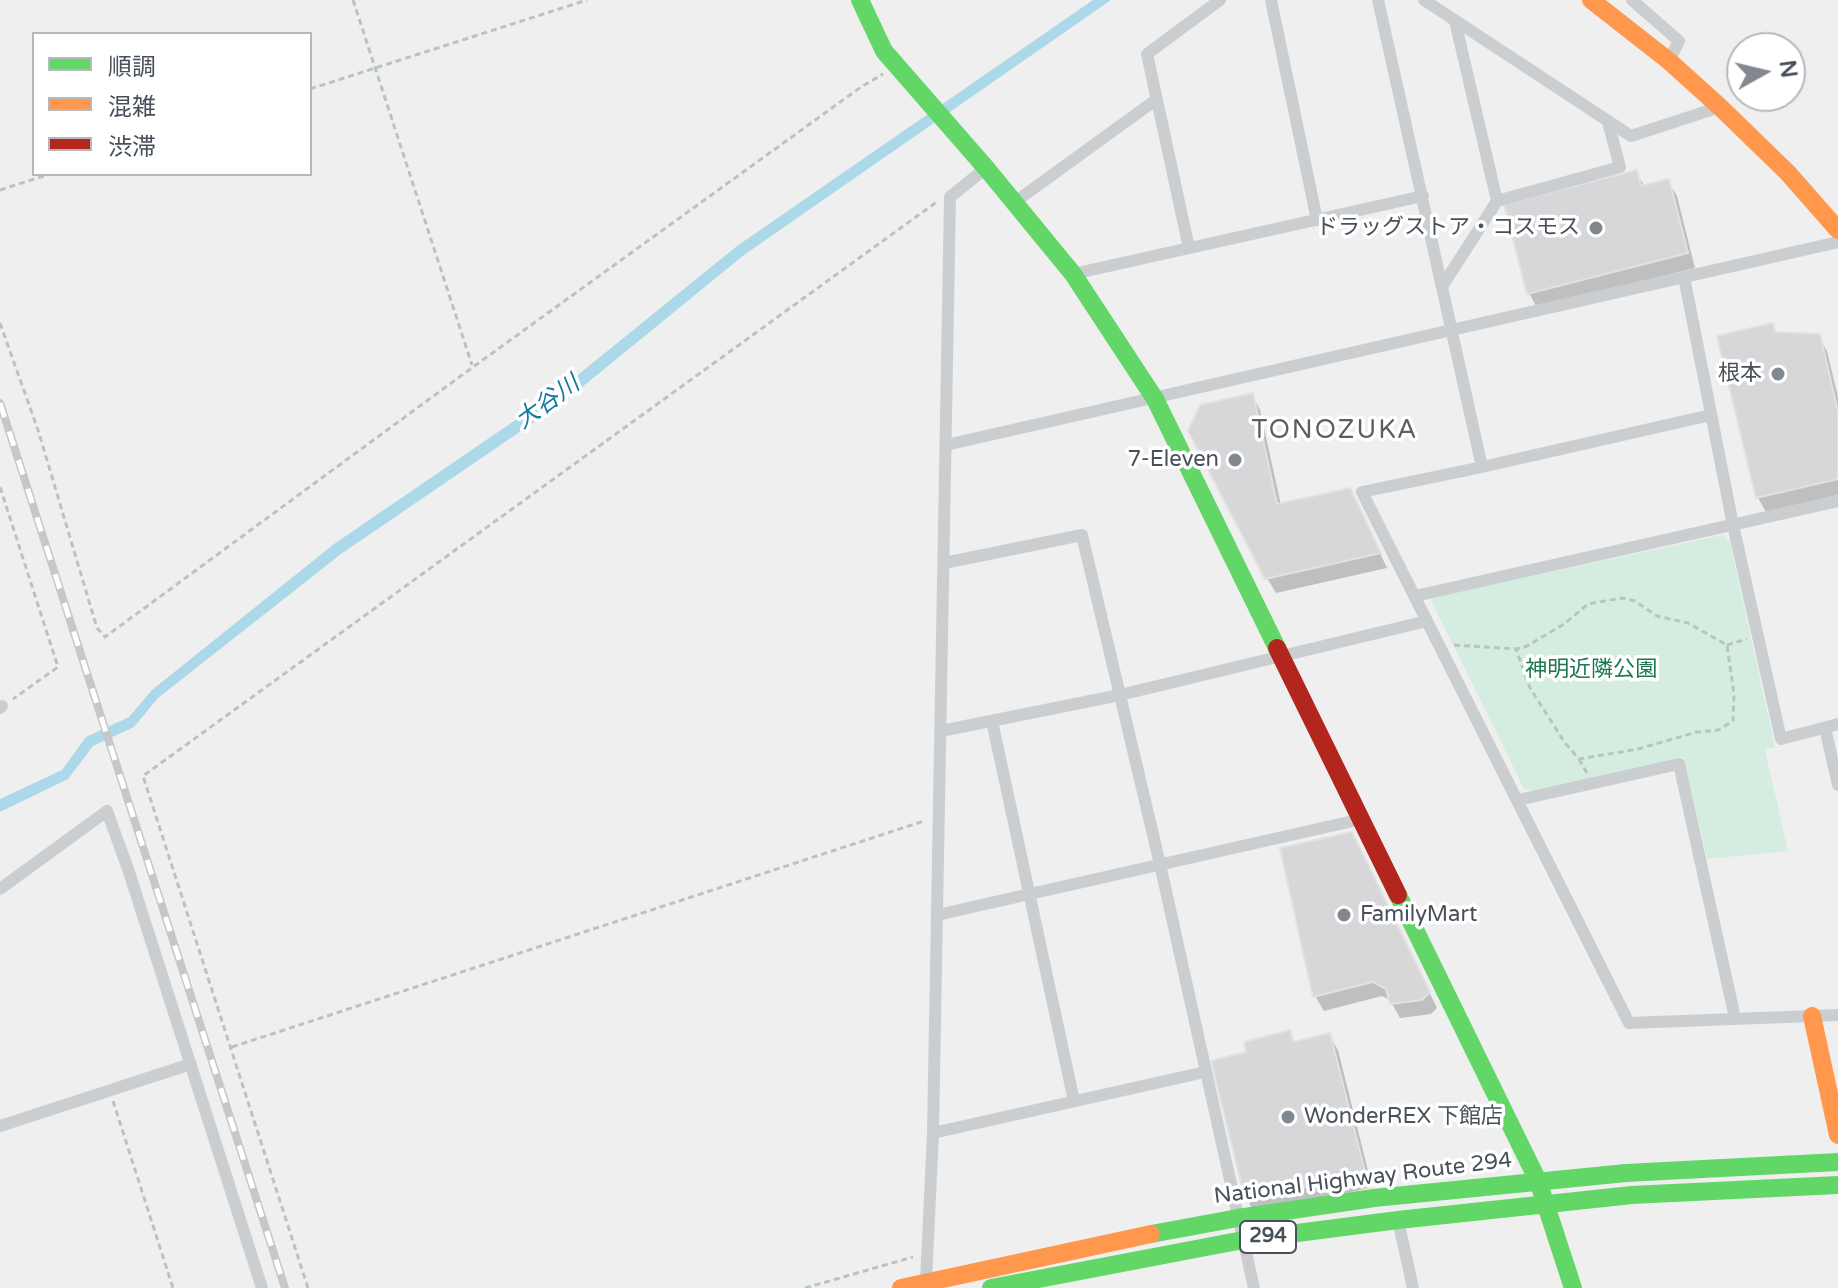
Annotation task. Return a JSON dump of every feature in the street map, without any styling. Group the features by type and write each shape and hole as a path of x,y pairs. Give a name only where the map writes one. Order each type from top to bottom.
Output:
{"main road":[{"path":"860,0 876,36 898,70 1015,202 1073,274 1155,399 1538,1181 1573,1288"},
{"path":"1591,0 1669,61 1720,107 1788,173 1838,230"},
{"path":"1812,1016 1838,1135"},
{"name":"National Highway Route 294","path":"901,1288 1063,1251 1238,1218 1374,1198 1724,1166 1838,1162"},
{"name":"National Highway Route 294","path":"991,1288 1243,1240 1398,1220 1547,1203 1727,1189 1838,1185"}],"street":[{"path":"1189,248 1147,54 1220,0"},
{"path":"1271,0 1317,220"},
{"path":"1378,0 1482,467"},
{"path":"1424,0 1631,136 1720,107"},
{"path":"1632,0 1679,41 1669,61"},
{"path":"1455,21 1497,201"},
{"path":"1015,202 1157,99"},
{"path":"1443,285 1497,201 1620,167 1608,122"},
{"path":"926,1281 933,1133 950,197 980,162"},
{"path":"1073,274 1423,196"},
{"path":"946,445 1838,242"},
{"path":"1684,277 1733,525 1781,739 1831,726 1838,785"},
{"path":"1711,415 1362,492 1629,1023 1838,1015"},
{"path":"1415,596 1838,501"},
{"path":"944,563 1082,535 1160,864 1254,1288"},
{"path":"941,731 1120,695 1427,621"},
{"path":"992,721 1074,1101"},
{"path":"1518,800 1679,764 1735,1018"},
{"path":"0,889 107,811 262,1288"},
{"path":"937,915 1362,819"},
{"path":"0,1126 191,1064"},
{"path":"933,1133 1205,1072"},
{"path":"1398,1220 1413,1288"}],"path":[{"path":"353,0 473,367"},
{"path":"312,88 587,0"},
{"path":"0,323 38,430 97,628 105,637 861,87 898,70"},
{"path":"0,190 44,176"},
{"path":"308,1288 143,776 933,203 950,197"},
{"path":"0,487 58,667 1,707"},
{"path":"1439,644 1516,649 1553,631 1588,604 1622,598 1635,601 1657,616 1688,623 1727,645 1758,635"},
{"path":"1516,649 1530,688 1565,743 1579,759 1718,730 1733,721 1734,694 1727,645"},
{"path":"232,1047 937,817"},
{"path":"110,1090 173,1288"},
{"path":"805,1288 928,1253"}],"green space":[{"name":"神明近隣公園","path":"1722,535 1730,542 1775,747 1765,750 1788,851 1707,859 1683,757 1533,791 1524,789 1431,600"}],"water":[{"name":"大谷川","path":"1093,0 1111,0 744,255 565,401 341,554 158,698 134,727 93,746 68,779 0,812 0,799 62,770 86,737 129,717 152,690 334,544 558,391 737,246"}],"building":[{"name":"ドラッグストア・コスモス","path":"1637,170 1641,186 1669,179 1688,253 1527,294 1504,204"},
{"name":"根本","path":"1773,323 1775,332 1820,334 1838,412 1838,479 1756,498 1717,336"},
{"name":"7-Eleven","path":"1253,393 1277,504 1350,488 1381,553 1265,579 1188,431 1200,405"},
{"name":"FamilyMart","path":"1352,832 1430,992 1422,1000 1390,1004 1386,989 1373,982 1313,997 1280,848"},
{"name":"WonderREX 下館店","path":"1290,1030 1293,1042 1330,1033 1365,1172 1246,1202 1211,1061 1246,1052 1244,1042"}],"railway":[{"path":"0,403 285,1288"}],"traffic: fast":[{"path":"860,0 884,51 1073,274 1155,399 1277,648"},
{"path":"1398,895 1538,1181 1573,1288"},
{"path":"1151,1234 1374,1198 1626,1173 1838,1162"},
{"path":"991,1288 1243,1240 1398,1220 1632,1195 1838,1185"}],"traffic: slow":[{"path":"1591,0 1669,61 1720,107 1788,173 1838,230"},
{"path":"1812,1016 1838,1135"},
{"path":"901,1288 1151,1234"}],"traffic: jam":[{"path":"1277,648 1398,895"}],"place":[{"name":"ドラッグストア・コスモス","path":"1596,228"},
{"name":"根本","path":"1778,374"},
{"name":"7-Eleven","path":"1235,460"},
{"name":"FamilyMart","path":"1344,915"},
{"name":"WonderREX 下館店","path":"1288,1117"}],"district":[{"name":"TONOZUKA","path":"1335,431"}]}
